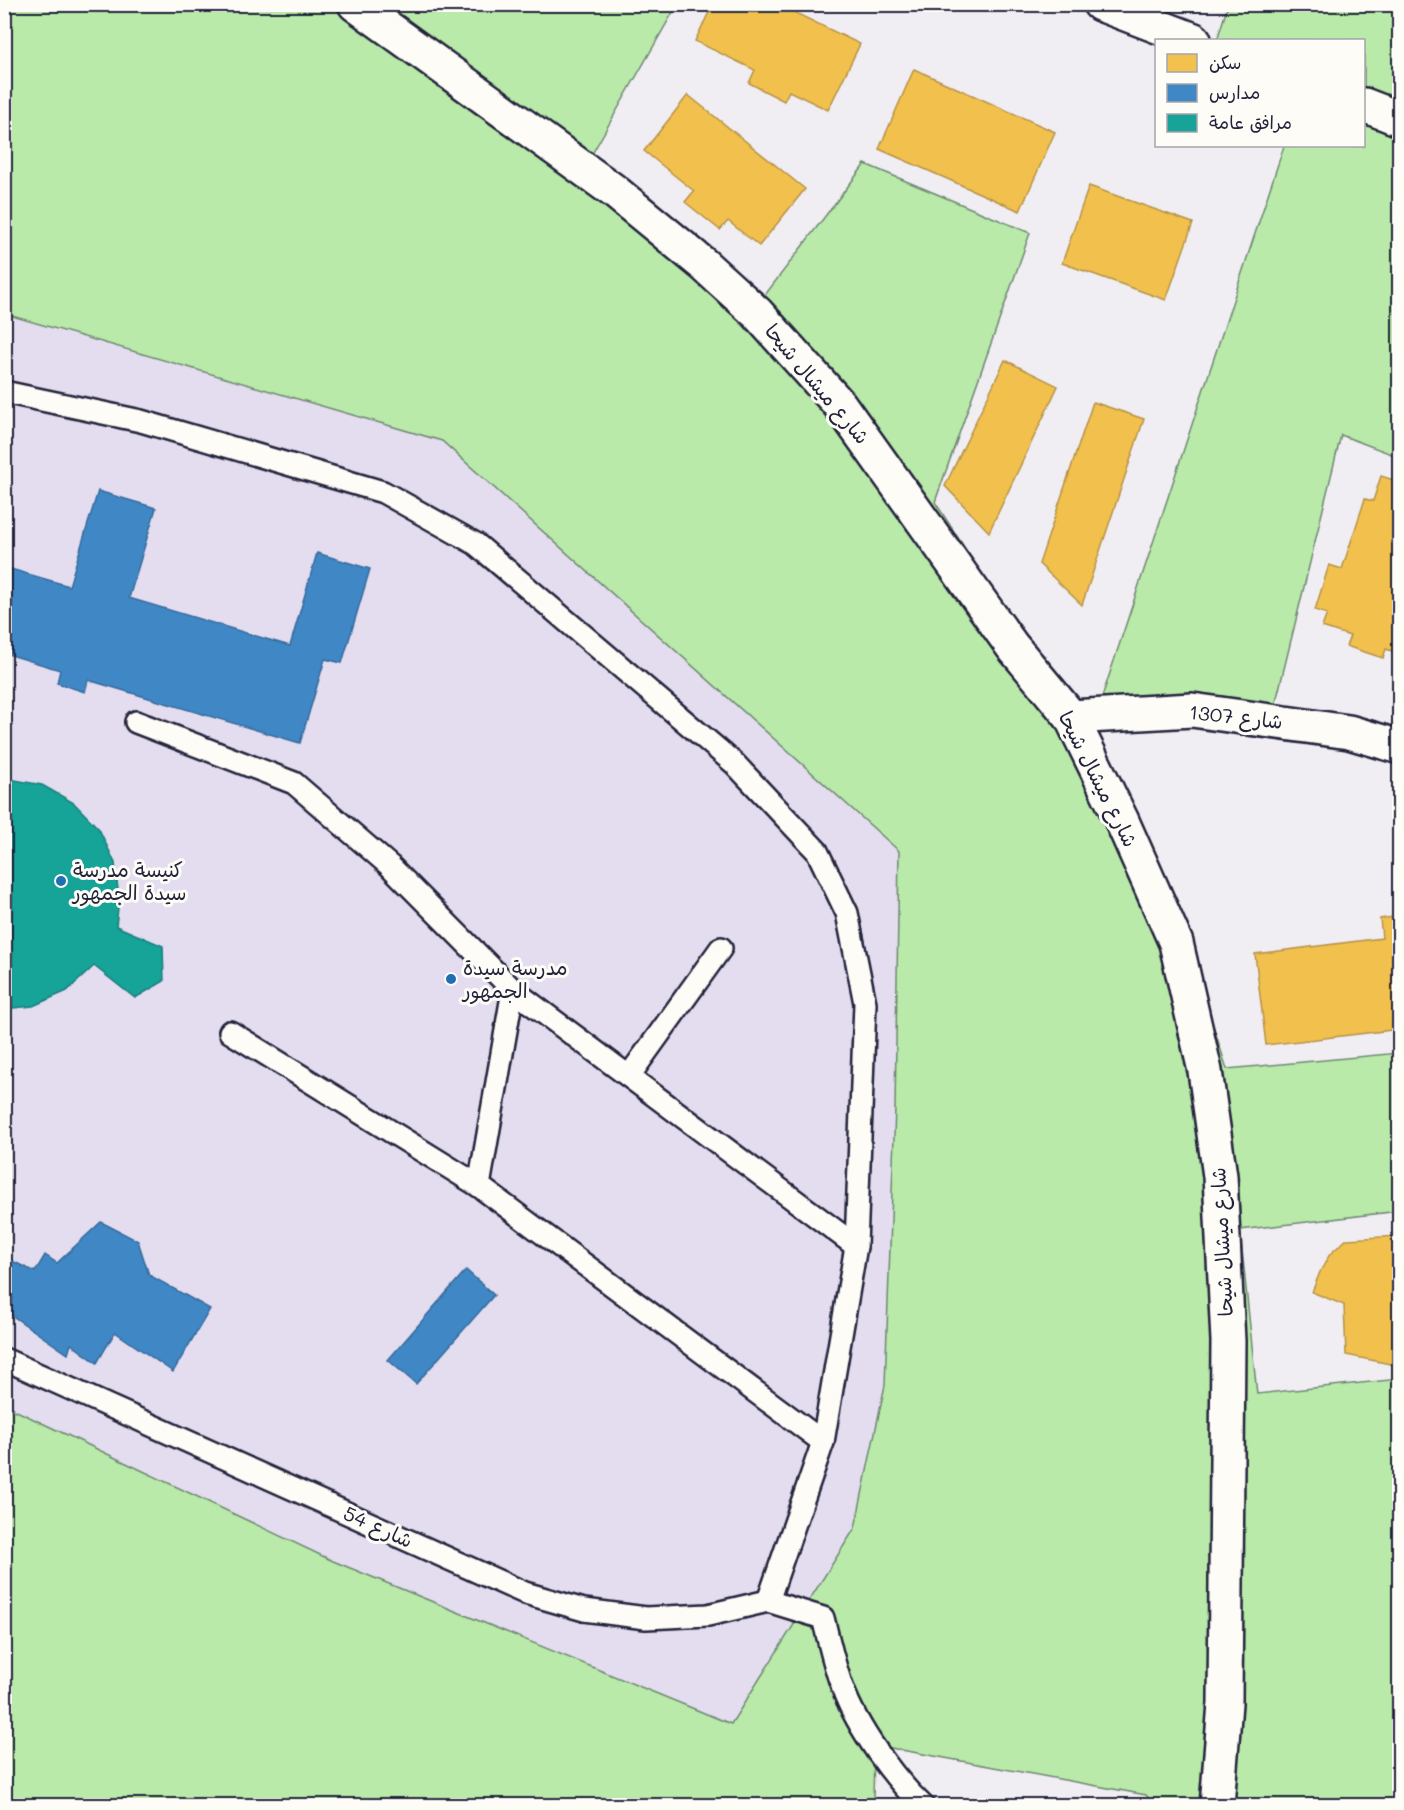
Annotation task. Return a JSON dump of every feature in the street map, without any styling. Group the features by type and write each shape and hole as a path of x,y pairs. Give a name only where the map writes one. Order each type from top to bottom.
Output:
{"street":[{"name":"شارع ميشال شيحا","path":"355,4 614,191 703,264 757,313 840,405 1012,646 1071,717 1121,819 1176,943 1204,1071 1220,1176 1228,1341 1225,1703 1217,1806"},
{"path":"1100,4 1191,39"},
{"path":"1365,105 1400,119"},
{"name":"شارع 1307","path":"1071,717 1192,710 1349,732 1400,747"}],"lane":[{"path":"4,392 141,420 383,492 476,544 735,764 817,851 847,913 865,1003 856,1246 823,1442 768,1601 823,1618 843,1689 868,1738 923,1806"},
{"path":"136,723 294,783 390,866 513,990 856,1246"},
{"path":"629,1076 721,948"},
{"path":"478,1186 513,990"},
{"path":"230,1032 478,1186 823,1442"},
{"name":"شارع 54","path":"4,1359 525,1593 584,1610 646,1618 708,1615 768,1601"}],"shaded area":[{"name":"مدرسة سيدة الجمهور","path":"4,314 442,441 899,851 895,1108 885,1385 855,1528 730,1724 333,1561 5,1405"}],"green space":[{"path":"5,5 677,5 592,154 765,295 865,164 1030,233 935,502 1076,720 1201,987 1227,1069 1399,1053 1399,1211 1240,1230 1257,1394 1399,1379 1399,1805 1153,1805 1146,1795 874,1745 873,1805 5,1805 4,1405 333,1561 731,1724 855,1528 885,1385 895,1108 899,851 442,441 5,314"},
{"path":"1228,5 1399,5 1399,457 1341,435 1275,706 1102,697 1284,147 1365,147 1365,39 1217,39"}],"building: سكن":[{"path":"713,4 777,4 860,44 828,110 789,91 784,101 749,83 755,70 695,41"},
{"path":"914,69 1055,132 1020,211 879,149"},
{"path":"688,95 805,189 759,246 728,221 720,230 685,202 694,191 644,151"},
{"path":"1089,186 1193,223 1166,300 1062,263"},
{"path":"1005,360 1058,386 989,532 945,486"},
{"path":"1093,402 1144,419 1082,605 1039,564"},
{"path":"1381,476 1400,482 1400,654 1386,649 1383,658 1346,646 1350,636 1322,627 1327,614 1315,610 1329,565 1342,569 1365,499 1373,501"},
{"path":"1400,916 1400,1029 1266,1045 1255,954 1382,938 1380,919"},
{"path":"1400,1236 1400,1366 1346,1355 1344,1305 1312,1292 1320,1272 1330,1254 1347,1239"}],"building: مدارس":[{"path":"98,491 156,508 129,598 290,646 317,553 370,569 342,663 325,659 300,743 88,680 85,692 57,683 60,670 4,653 4,567 69,586"},
{"path":"101,1222 138,1241 149,1275 210,1309 173,1372 115,1332 97,1363 71,1344 68,1354 4,1310 4,1257 35,1272 45,1255 57,1263"},
{"path":"466,1270 494,1295 416,1384 388,1360"}],"building: مرافق عامة":[{"name":"كنيسة مدرسة سيدة الجمهور","path":"4,778 42,785 74,803 99,829 115,863 119,899 116,926 163,946 164,981 135,998 94,966 67,991 33,1006 4,1009"}],"place":[{"name":"كنيسة مدرسة سيدة الجمهور","path":"61,881"},
{"name":"مدرسة سيدة الجمهور","path":"451,979"}]}
